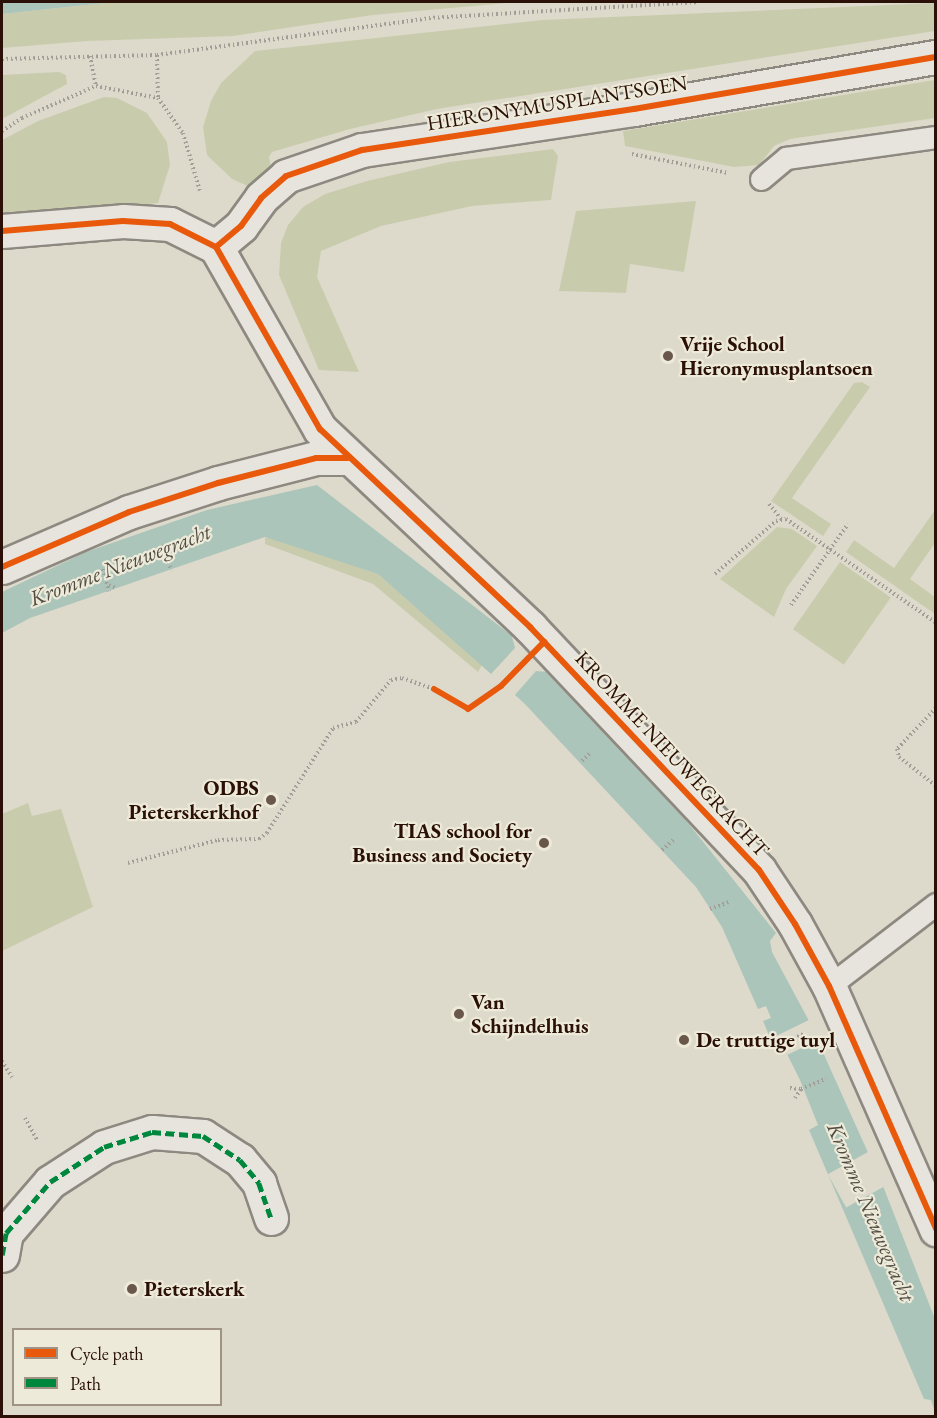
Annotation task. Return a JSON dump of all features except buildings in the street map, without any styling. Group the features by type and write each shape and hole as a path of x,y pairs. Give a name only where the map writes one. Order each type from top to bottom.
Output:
{"street":[{"name":"HIERONYMUSPLANTSOEN","path":"216,247 241,226 261,198 286,176 362,150 611,112 936,57"},
{"path":"2,231 123,221 170,224 216,247"},
{"name":"KROMME NIEUWEGRACHT","path":"216,247 320,429 348,458 530,627 759,870 795,924 828,986 936,1229"},
{"path":"2,567 129,512 218,483 316,458 348,458"},
{"path":"2,1255 6,1233 50,1182 104,1147 152,1132 203,1136 240,1160 259,1184 271,1218"}],"lane":[{"path":"761,179 786,158 936,136"},
{"path":"828,986 936,903"}],"path":[{"path":"2,59 157,55 429,18 699,2"},
{"path":"157,55 158,98 183,133 216,247"},
{"path":"90,56 96,86"},
{"path":"2,131 22,118 96,86 158,98"},
{"path":"611,112 616,151 761,179"},
{"path":"769,504 781,519 831,549 936,623"},
{"path":"716,574 781,519"},
{"path":"791,605 848,524"},
{"path":"160,538 171,570"},
{"path":"109,585 116,588"},
{"path":"128,863 218,840 259,839 267,833 333,728 356,722 391,680 402,678 434,689 444,696"},
{"path":"936,708 897,749 899,757 936,786"},
{"path":"715,916 719,909"},
{"path":"773,1048 812,1030"},
{"path":"2,1061 12,1077"},
{"path":"790,1088 801,1089 832,1076"},
{"path":"795,1098 801,1089"}],"shaded area":[{"path":"114,2 519,2 373,15 233,36 87,41 2,48 2,14"},
{"path":"935,3 935,31 437,109 350,129 272,152 269,157 271,167 250,187 232,179 207,155 203,127 211,101 221,83 255,51 542,20"},
{"path":"59,72 66,75 67,84 2,119 2,75"},
{"path":"935,80 935,118 790,139 774,146 759,165 734,167 625,146 623,131"},
{"path":"104,97 117,98 147,113 167,142 170,165 158,203 2,219 2,140 38,121"},
{"path":"553,149 558,156 551,200 472,206 381,226 321,251 317,277 359,372 319,370 279,275 281,243 288,225 303,207 325,194 367,181 449,162"},
{"path":"696,201 684,272 630,264 626,293 559,291 576,211"},
{"path":"862,382 870,387 792,498 831,524 823,536 771,501 854,383"},
{"path":"935,510 935,543 910,579 935,597 935,614 846,552 854,540 894,568"},
{"path":"777,527 792,529 817,546 786,589 774,617 720,579"},
{"path":"271,537 378,574 483,663 478,672 373,584 265,544 265,538"},
{"path":"840,562 891,598 844,665 793,629"},
{"path":"28,803 32,816 61,809 93,907 2,951 2,814"}],"water":[{"path":"2,2 114,2 2,14"},
{"name":"Kromme Nieuwegracht","path":"317,485 511,635 688,823 776,933 770,941 772,952 808,1019 883,1186 935,1319 935,1412 931,1400 924,1399 809,1130 818,1125 800,1080 785,1050 776,1052 763,1021 771,1018 766,1006 758,1009 722,927 696,887 524,703 378,574 265,537 30,618 2,633 2,592 86,552 207,510"}],"pier":[{"path":"511,633 548,672 536,671 514,696 491,674 515,648"},
{"path":"811,1019 820,1039 785,1056 776,1055 770,1039"},
{"path":"868,1152 886,1185 846,1208 828,1174"}],"marked path":[{"path":"2,1255 6,1233 50,1182 104,1147 152,1132 203,1136 240,1160 259,1183 271,1218"}],"cycle path":[{"path":"216,247 241,226 261,198 286,176 362,150 634,109 936,57"},
{"path":"2,231 123,221 170,224 216,247"},
{"path":"216,247 320,429 530,627 759,870 795,924 829,986 936,1229"},
{"path":"2,567 129,512 218,483 316,458 348,458"},
{"path":"434,689 468,709 501,686 544,642"}],"place":[{"name":"Vrije School Hieronymusplantsoen","path":"668,356"},
{"name":"ODBS Pieterskerkhof","path":"271,800"},
{"name":"TIAS school for Business and Society","path":"544,843"},
{"name":"Van Schijndelhuis","path":"459,1014"},
{"name":"De truttige tuyl","path":"684,1040"},
{"name":"Pieterskerk","path":"132,1289"}]}
